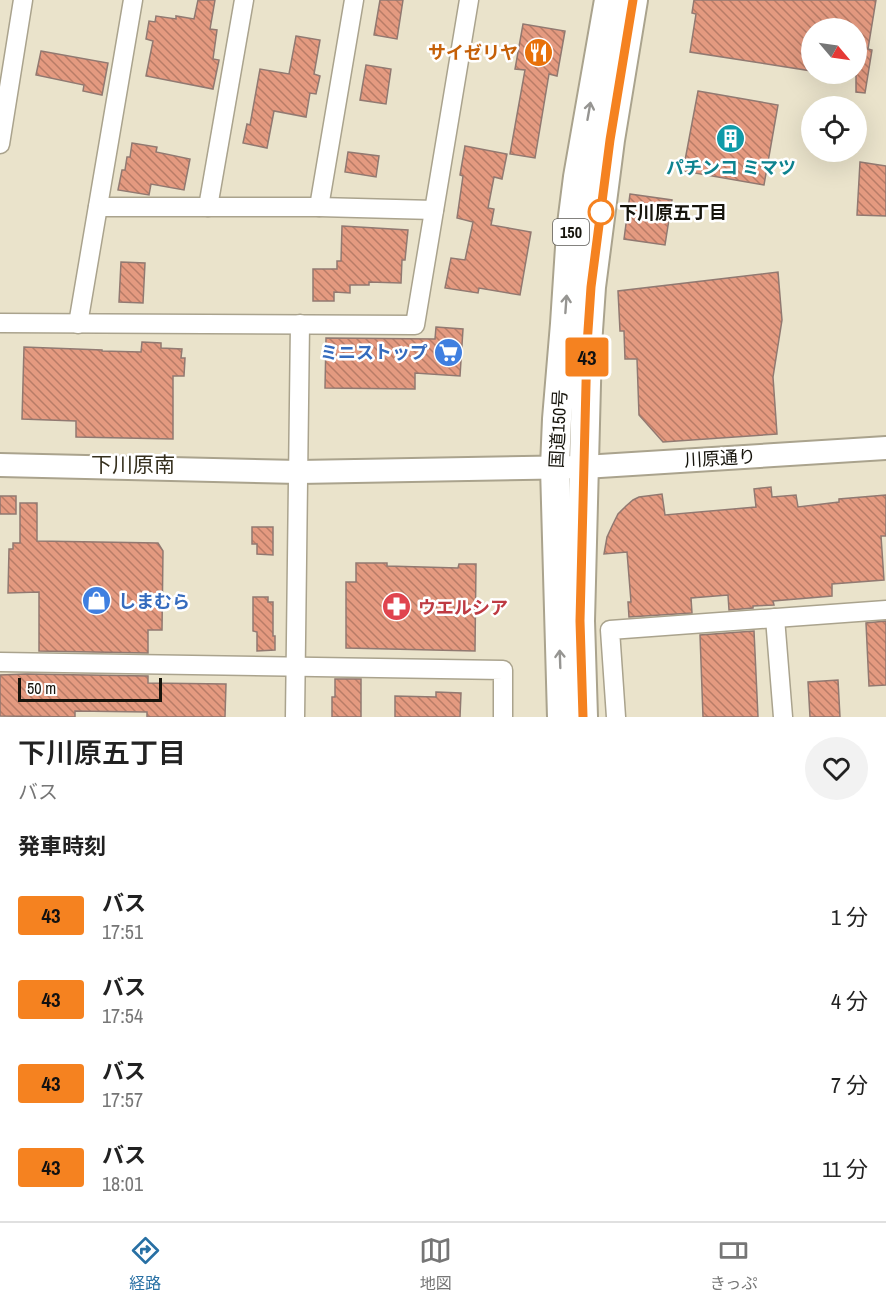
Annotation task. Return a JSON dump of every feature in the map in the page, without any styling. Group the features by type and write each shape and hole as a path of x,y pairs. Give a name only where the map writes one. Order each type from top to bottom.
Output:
{"highway":[{"name":"国道150号","path":"562,717 555,467 571,232 578,177 609,0"},
{"name":"国道150号","path":"583,717 580,621 587,345 591,287 610,140 633,0"}],"street":[{"path":"0,144 2,113 23,0"},
{"path":"78,324 133,0"},
{"path":"208,207 244,0"},
{"path":"319,207 354,0"},
{"path":"0,323 415,325 469,0"},
{"path":"98,207 319,207 434,210"},
{"path":"295,717 300,324"},
{"name":"川原通り","path":"0,465 299,472 584,467 886,448"},
{"path":"616,717 610,630 886,610"},
{"path":"775,618 783,717"},
{"path":"0,662 503,670 503,717"}],"building":[{"path":"198,0 215,0 210,29 217,30 213,59 219,60 213,89 146,76 153,41 146,39 149,21 155,22 156,16 194,19"},
{"path":"380,0 403,0 397,39 374,35"},
{"path":"694,0 876,0 868,49 872,50 867,81 867,18 801,18 801,69 690,52 696,14 692,13"},
{"path":"523,24 565,31 557,76 549,74 535,158 510,154 525,70 515,69"},
{"path":"296,36 320,40 314,74 320,76 316,94 310,93 306,117 274,111 267,148 243,143 247,124 250,125 260,69 289,74"},
{"path":"41,51 108,63 102,95 83,91 84,85 36,75"},
{"path":"366,65 391,69 386,104 360,100"},
{"path":"856,84 866,84 865,93 856,92"},
{"name":"パチンコ ミマツ","path":"698,91 778,105 764,185 683,171"},
{"path":"132,143 157,147 156,152 190,159 184,190 151,184 149,195 118,190 122,170 125,170 127,157 130,157"},
{"path":"465,146 507,154 502,179 494,177 488,208 494,209 491,225 531,232 520,295 479,288 478,293 445,288 451,258 465,260 473,222 457,218"},
{"path":"348,152 379,156 376,177 345,172"},
{"path":"860,162 886,166 886,216 857,215"},
{"path":"630,194 672,200 665,245 624,239"},
{"path":"342,226 408,230 405,260 402,260 401,283 369,282 369,285 350,285 350,293 334,292 334,301 313,301 313,269 337,269 337,261 341,261"},
{"path":"121,262 145,263 143,303 119,302"},
{"path":"778,272 782,320 773,377 777,434 663,442 639,415 637,359 625,359 624,331 620,331 618,291"},
{"path":"436,327 463,329 460,376 415,373 415,389 325,388 326,338 435,339"},
{"path":"142,342 161,343 161,348 182,349 181,358 185,358 184,376 173,376 173,439 76,437 76,421 22,419 24,347 141,352"},
{"path":"771,487 772,497 796,495 798,507 839,502 839,499 886,495 886,536 881,536 884,580 832,584 832,596 773,601 774,605 753,606 753,608 729,610 728,595 691,598 692,613 629,617 628,602 631,602 627,552 604,554 607,537 618,514 626,506 639,497 662,494 665,515 756,507 754,489"},
{"path":"0,496 16,496 16,514 0,514"},
{"path":"20,503 37,503 37,541 158,543 163,551 162,630 148,630 148,653 39,651 39,592 8,593 9,549 13,549 13,543 20,543"},
{"path":"252,527 273,527 273,555 257,554 257,544 252,544"},
{"path":"356,563 458,568 459,564 476,564 475,651 346,648 346,582 356,582"},
{"path":"253,597 268,597 268,602 273,602 275,650 257,651 257,632 253,631"},
{"path":"886,621 886,685 869,686 866,623"},
{"path":"754,631 758,717 703,717 700,635"},
{"path":"0,675 148,676 148,683 226,684 225,717 147,717 147,712 75,711 75,717 0,716"},
{"path":"335,679 361,679 361,717 332,717"},
{"path":"838,680 840,717 810,717 808,682"},
{"path":"436,692 461,693 460,717 395,717 395,696 436,697"}],"bus line":[{"name":"43","path":"583,717 580,621 587,345 591,287 610,140 633,0"}],"place":[{"name":"サイゼリヤ","path":"539,52"},
{"name":"パチンコ ミマツ","path":"731,138"},
{"name":"下川原五丁目","path":"601,212"},
{"name":"ミニストップ","path":"449,352"},
{"name":"しまむら","path":"97,601"},
{"name":"ウエルシア","path":"397,607"}],"district":[{"name":"下川原南","path":"133,464"}]}
